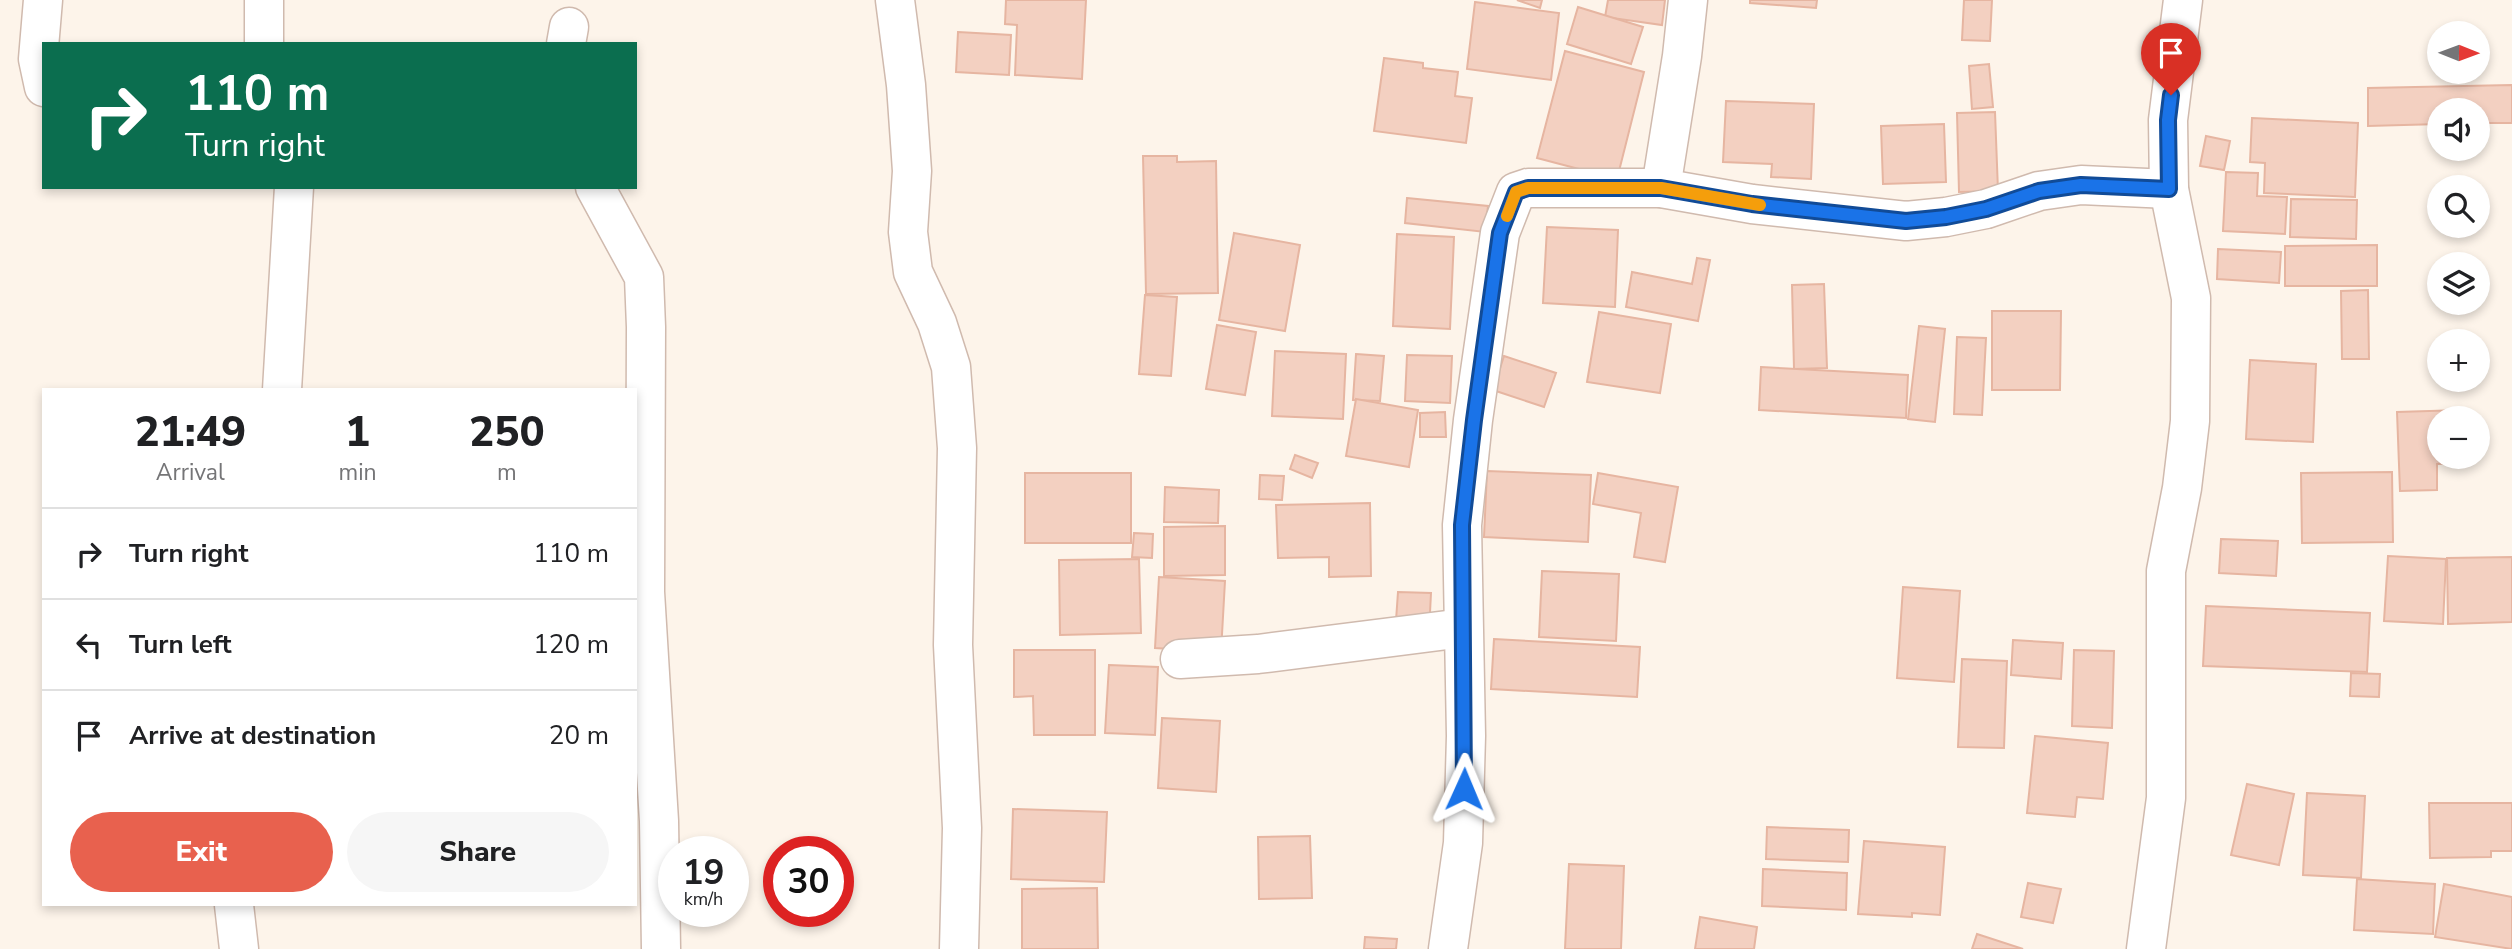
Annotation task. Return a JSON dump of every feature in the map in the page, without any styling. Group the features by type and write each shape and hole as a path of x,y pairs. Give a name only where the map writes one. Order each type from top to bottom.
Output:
{"street":[{"path":"42,78 38,59 43,0"},
{"path":"264,0 264,42"},
{"path":"895,0 906,85 912,171 908,232 914,272 937,323 951,367 957,447 953,645 962,828 959,949"},
{"path":"1661,188 1688,0"},
{"path":"2146,949 2166,798 2165,571 2182,488 2190,421 2191,298 2169,189 2168,120 2183,0"},
{"path":"1448,949 1463,843 1465,736 1462,525 1500,233 1516,192 1528,188 1661,188 1752,204 1906,221 1986,209 2039,191 2081,185 2169,189"},
{"path":"282,388 294,189"},
{"path":"596,189 644,277 645,592 659,821 661,949"},
{"path":"1180,659 1258,654 1463,628"},
{"path":"234,906 239,949"}],"building":[{"path":"1006,0 1086,0 1082,79 1015,75 1017,25 1005,24"},
{"path":"1517,0 1542,0 1540,8"},
{"path":"1608,0 1665,0 1662,25 1605,17"},
{"path":"1750,0 1817,0 1816,8 1750,3"},
{"path":"1964,0 1992,0 1990,41 1962,40"},
{"path":"1475,2 1559,13 1551,80 1467,69"},
{"path":"1578,7 1643,27 1631,64 1567,44"},
{"path":"958,32 1011,35 1009,75 956,72"},
{"path":"1565,51 1644,72 1617,179 1537,158"},
{"path":"1384,58 1423,63 1423,68 1458,72 1455,96 1472,98 1466,143 1374,131"},
{"path":"1989,64 1993,107 1972,109 1969,66"},
{"path":"2512,85 2512,123 2490,123 2490,98 2427,98 2427,124 2368,126 2368,88"},
{"path":"1726,101 1814,104 1811,179 1771,177 1772,164 1723,162"},
{"path":"1995,112 1998,191 1959,192 1957,113"},
{"path":"2252,118 2358,123 2355,197 2264,193 2265,163 2250,162"},
{"path":"1944,124 1946,182 1883,184 1881,126"},
{"path":"2206,136 2230,141 2224,170 2200,166"},
{"path":"1143,156 1177,156 1177,162 1216,161 1218,293 1146,294"},
{"path":"2226,172 2258,173 2257,196 2287,197 2285,234 2223,231"},
{"path":"1407,198 1488,206 1485,232 1405,223"},
{"path":"2291,199 2357,200 2356,239 2290,237"},
{"path":"1547,227 1618,230 1615,307 1543,303"},
{"path":"1234,233 1300,245 1285,331 1219,320"},
{"path":"1397,234 1454,237 1450,329 1393,326"},
{"path":"2377,245 2377,286 2285,286 2285,246"},
{"path":"2218,249 2281,252 2279,283 2217,279"},
{"path":"1697,258 1710,260 1698,321 1626,307 1632,272 1692,284"},
{"path":"1824,284 1827,368 1794,369 1792,285"},
{"path":"2368,290 2369,359 2342,359 2341,291"},
{"path":"1145,295 1177,297 1171,376 1139,374"},
{"path":"1992,311 2061,311 2060,390 1992,390"},
{"path":"1599,312 1671,324 1660,393 1587,382"},
{"path":"1217,325 1256,332 1245,395 1206,389"},
{"path":"1919,326 1945,329 1935,422 1908,419"},
{"path":"1957,337 1986,338 1982,415 1954,414"},
{"path":"1275,351 1346,354 1343,419 1272,416"},
{"path":"1356,354 1384,356 1380,401 1353,400"},
{"path":"1407,355 1452,356 1450,403 1405,401"},
{"path":"1504,356 1556,373 1544,407 1493,390"},
{"path":"2250,360 2316,364 2313,442 2246,439"},
{"path":"1761,367 1908,375 1906,418 1759,410"},
{"path":"1356,399 1418,410 1409,467 1346,456"},
{"path":"2427,411 2427,469 2437,469 2437,490 2400,491 2397,412"},
{"path":"1445,412 1446,437 1420,437 1420,413"},
{"path":"1295,455 1318,463 1312,478 1290,469"},
{"path":"1487,471 1591,475 1588,542 1484,537"},
{"path":"2392,472 2393,542 2302,543 2301,473"},
{"path":"1025,473 1131,473 1131,543 1025,543"},
{"path":"1598,473 1678,487 1665,562 1634,557 1641,513 1593,504"},
{"path":"1260,475 1284,476 1282,500 1259,499"},
{"path":"1165,487 1219,490 1218,523 1164,522"},
{"path":"1370,503 1371,576 1329,577 1329,557 1278,558 1276,505"},
{"path":"1225,526 1225,575 1164,576 1164,527"},
{"path":"1134,533 1153,534 1152,558 1132,557"},
{"path":"2221,539 2278,541 2276,576 2219,573"},
{"path":"2388,556 2446,559 2443,624 2384,621"},
{"path":"2512,557 2512,622 2448,624 2447,558"},
{"path":"1139,559 1141,633 1060,635 1059,560"},
{"path":"1542,571 1619,574 1616,641 1539,637"},
{"path":"1159,577 1225,581 1221,652 1155,648"},
{"path":"1903,587 1960,591 1954,682 1897,678"},
{"path":"1398,592 1431,593 1428,652 1394,649"},
{"path":"2206,606 2370,613 2367,672 2203,666"},
{"path":"1494,639 1640,647 1637,697 1491,689"},
{"path":"2013,640 2063,643 2061,679 2011,675"},
{"path":"1014,650 1095,650 1095,735 1034,735 1033,696 1014,697"},
{"path":"2074,650 2114,651 2112,728 2072,726"},
{"path":"1962,659 2007,661 2004,748 1958,747"},
{"path":"1109,665 1158,667 1155,735 1105,733"},
{"path":"2351,673 2380,674 2379,697 2350,696"},
{"path":"1162,718 1220,721 1216,792 1158,788"},
{"path":"2035,736 2108,743 2103,799 2077,797 2075,817 2027,813"},
{"path":"2247,784 2294,794 2279,865 2231,855"},
{"path":"2307,793 2365,796 2361,878 2303,875"},
{"path":"2429,803 2512,803 2512,851 2491,851 2491,857 2430,858"},
{"path":"1013,809 1107,812 1104,882 1011,879"},
{"path":"1767,827 1849,830 1848,862 1766,859"},
{"path":"1310,836 1312,898 1259,899 1258,837"},
{"path":"1864,841 1945,847 1940,915 1912,913 1912,917 1858,914"},
{"path":"1569,864 1624,866 1621,949 1565,949"},
{"path":"1763,869 1847,873 1846,910 1762,906"},
{"path":"2357,879 2435,884 2433,934 2354,930"},
{"path":"2028,883 2061,889 2053,923 2021,917"},
{"path":"2444,884 2512,897 2512,949 2435,937"},
{"path":"1097,888 1098,949 1022,949 1022,889"},
{"path":"1700,917 1757,927 1754,949 1695,949"},
{"path":"1977,934 2023,949 1972,949"},
{"path":"1365,937 1397,939 1396,949 1364,949"}],"slow traffic":[{"path":"1507,216 1516,192 1528,188 1661,188 1760,205"}],"route":[{"path":"1464,789 1462,525 1500,233 1516,192 1528,188 1661,188 1752,204 1906,221 1986,209 2039,191 2081,185 2169,189 2168,120 2171,95"}]}
